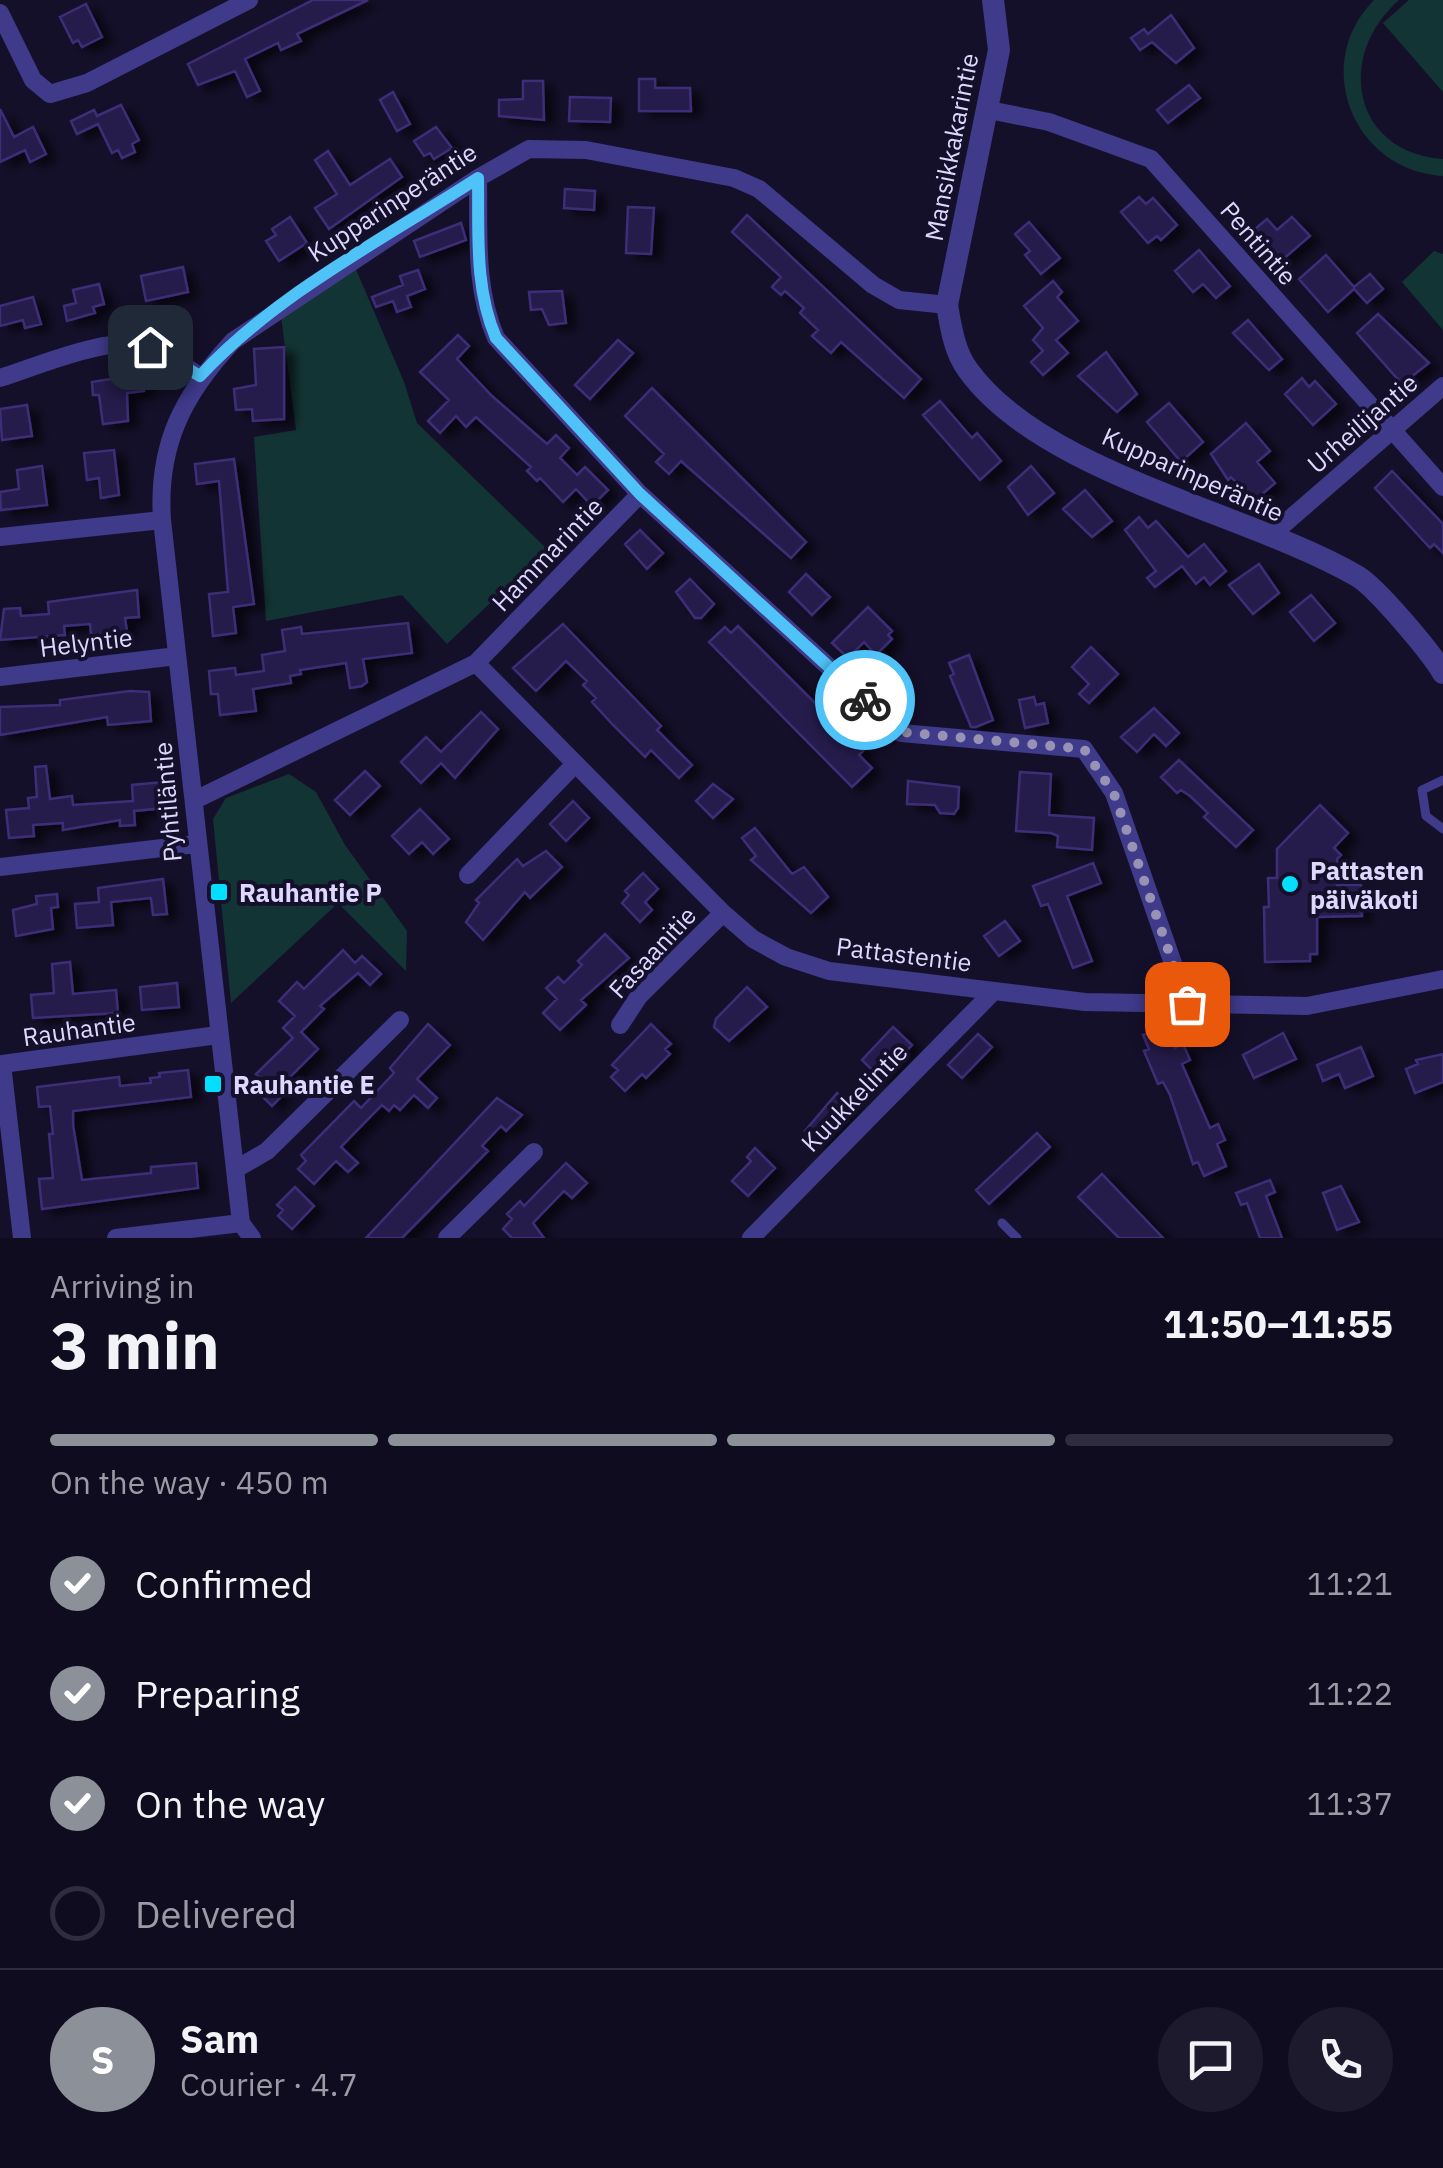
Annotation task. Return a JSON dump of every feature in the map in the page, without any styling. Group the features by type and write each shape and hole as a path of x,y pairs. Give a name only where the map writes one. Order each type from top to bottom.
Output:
{"street":[{"path":"0,12 33,80 50,94 87,82 249,0"},
{"name":"Mansikkakarintie","path":"947,305 990,110 999,50 993,0"},
{"name":"Pentintie","path":"990,110 1049,122 1151,159 1443,488"},
{"name":"Kupparinperäntie","path":"162,520 160,487 168,437 200,376 233,340 278,307 529,149 586,150 734,178 758,189 872,285 898,300 947,305 953,340 966,368 1001,409 1062,447 1360,577 1443,672"},
{"path":"478,178 482,293 496,338 640,494"},
{"path":"0,378 106,345 127,344 150,347 200,376"},
{"name":"Urheilijantie","path":"1269,537 1443,386"},
{"name":"Hammarintie","path":"195,800 476,663 640,494 901,732 1084,749 1114,794 1187,1004"},
{"path":"0,537 162,520"},
{"name":"Pyhtiläntie","path":"162,520 218,1035 247,1231"},
{"name":"Helyntie","path":"0,677 177,656"},
{"name":"Pattastentie","path":"476,663 573,766 723,913 753,938 786,957 828,971 1085,1002 1307,1006 1443,978"},
{"path":"468,875 573,766"},
{"path":"0,867 196,844"},
{"name":"Fasaanitie","path":"620,1025 639,996 723,913"},
{"name":"Kuukkelintie","path":"751,1238 994,991"},
{"path":"236,1169 267,1150 400,1020"},
{"name":"Rauhantie","path":"22,1238 1,1058 218,1035"},
{"path":"448,1238 534,1152"},
{"path":"116,1238 247,1231"}],"lane":[{"path":"1443,780 1422,790 1426,816 1443,829"},
{"path":"1002,1223 1017,1238"}],"green space":[{"path":"1374,0 1399,0 1379,22 1366,47 1361,73 1363,98 1372,120 1388,139 1412,152 1443,159 1443,176 1412,170 1386,156 1365,135 1351,110 1344,83 1345,54 1355,26"},
{"path":"1409,0 1443,0 1443,92 1383,23"},
{"path":"1434,251 1443,254 1443,330 1402,282"},
{"path":"355,267 404,382 417,423 547,549 447,644 402,595 266,621 254,437 296,430 281,316"},
{"path":"289,774 316,792 345,845 407,931 406,971 338,903 231,1003 213,819 226,798"}],"building":[{"path":"313,0 368,0 297,34 301,41 281,50 278,43 245,59 260,91 247,97 235,71 198,85 188,64"},
{"path":"86,4 102,37 82,47 78,40 73,43 60,17"},
{"path":"1171,15 1194,48 1176,63 1152,42 1140,50 1131,38 1144,29 1148,34"},
{"path":"639,79 655,79 655,88 690,88 691,111 639,111"},
{"path":"523,81 543,81 544,120 499,116 499,100 523,99"},
{"path":"1189,85 1200,98 1168,123 1157,110"},
{"path":"393,92 410,124 397,131 380,100"},
{"path":"570,97 611,98 610,122 569,121"},
{"path":"121,105 139,140 132,144 135,152 122,158 118,150 112,153 98,124 77,134 71,121 94,110 97,116"},
{"path":"0,109 14,137 33,127 46,154 30,162 25,150 0,162"},
{"path":"436,127 452,148 434,159 430,153 424,156 414,141"},
{"path":"328,151 350,185 390,159 402,177 329,229 315,208 337,194 315,160"},
{"path":"565,189 595,191 594,210 564,208"},
{"path":"1139,197 1146,204 1153,198 1177,225 1161,240 1157,236 1148,243 1121,212"},
{"path":"628,207 654,208 651,254 626,253"},
{"path":"747,215 921,379 904,398 841,342 831,353 812,336 818,330 800,313 804,308 785,291 781,295 772,287 781,277 732,232"},
{"path":"290,217 307,243 279,261 266,241 276,235 272,229"},
{"path":"1292,217 1310,236 1281,261 1254,230 1267,219 1277,230"},
{"path":"1029,222 1060,258 1041,274 1025,255 1030,251 1015,234"},
{"path":"461,223 466,240 420,257 414,241"},
{"path":"1199,250 1230,286 1216,298 1203,284 1193,292 1175,271"},
{"path":"1326,255 1354,287 1370,274 1383,289 1367,303 1354,289 1328,312 1299,279"},
{"path":"183,267 188,292 146,301 141,276"},
{"path":"418,270 425,289 407,296 411,307 397,312 393,301 376,307 372,297 403,285 400,276"},
{"path":"1053,281 1062,292 1057,297 1078,321 1056,340 1068,353 1043,375 1031,362 1043,351 1033,340 1043,328 1024,306"},
{"path":"99,284 104,304 93,307 95,313 67,321 64,306 76,303 73,290"},
{"path":"562,291 566,323 549,325 542,309 531,310 529,292"},
{"path":"33,297 41,324 25,328 23,320 0,326 0,306"},
{"path":"1378,314 1429,363 1402,384 1357,333"},
{"path":"1248,320 1282,359 1269,370 1233,333"},
{"path":"458,335 469,346 457,359 492,396 547,444 556,435 569,448 560,458 577,475 585,467 608,490 592,506 576,489 563,502 540,478 537,481 527,471 531,467 476,417 466,427 456,416 440,433 428,421 449,400 420,372"},
{"path":"618,340 633,353 590,399 575,385"},
{"path":"284,347 284,419 253,421 252,409 236,410 234,389 256,385 254,349"},
{"path":"1106,352 1137,394 1117,412 1078,376"},
{"path":"142,374 144,391 127,393 128,421 103,424 99,395 93,395 92,382"},
{"path":"1302,378 1309,387 1315,381 1336,404 1313,425 1285,394"},
{"path":"652,388 806,542 791,558 681,461 669,474 656,462 664,454 625,416"},
{"path":"940,401 972,438 977,433 1001,461 980,480 923,415"},
{"path":"1169,403 1203,442 1181,462 1147,422"},
{"path":"27,405 32,436 2,440 0,409"},
{"path":"1246,423 1270,451 1257,462 1275,483 1254,501 1231,477 1228,480 1211,454"},
{"path":"114,450 119,495 101,498 99,478 87,480 84,453"},
{"path":"234,459 254,604 233,607 236,633 213,636 209,594 228,592 219,481 197,484 195,464"},
{"path":"42,466 47,505 1,510 0,492 19,489 17,470"},
{"path":"1031,466 1054,493 1028,515 1008,487"},
{"path":"1392,471 1443,524 1443,553 1434,544 1430,548 1375,488"},
{"path":"1085,490 1112,521 1092,537 1063,509"},
{"path":"1139,517 1148,528 1156,521 1188,557 1204,544 1226,571 1210,585 1204,577 1196,584 1182,566 1155,587 1147,578 1156,571 1125,530"},
{"path":"640,530 663,553 647,569 625,544"},
{"path":"1259,564 1279,593 1253,614 1229,585"},
{"path":"806,574 830,597 812,615 789,592"},
{"path":"690,579 714,604 701,618 695,618 676,592"},
{"path":"137,590 139,617 125,618 127,632 91,635 90,624 64,626 65,635 0,640 4,609 20,608 21,616 49,614 48,602"},
{"path":"1311,595 1335,623 1314,641 1290,612"},
{"path":"868,607 892,631 888,635 892,639 876,655 864,642 848,658 832,643"},
{"path":"408,623 412,653 363,659 367,682 362,686 350,688 346,663 300,670 301,674 290,676 291,683 253,689 256,711 220,715 218,694 211,694 209,671 235,668 236,675 264,671 262,655 285,651 282,630 301,627 302,634"},
{"path":"563,624 661,726 657,730 692,765 679,778 651,750 645,757 613,725 592,702 596,698 583,685 587,681 566,661 536,691 513,668"},
{"path":"738,626 863,751 859,755 872,768 852,787 709,642 725,627 731,633"},
{"path":"1091,647 1118,674 1089,703 1079,694 1089,684 1072,667"},
{"path":"969,655 993,720 976,727 971,727 950,676 954,674 949,663"},
{"path":"149,692 151,721 108,725 107,717 0,735 0,707 60,705 60,700"},
{"path":"1034,697 1036,705 1044,703 1048,723 1025,728 1019,700"},
{"path":"1154,708 1179,733 1166,746 1154,734 1137,752 1121,737"},
{"path":"481,712 498,729 455,778 441,763 421,783 401,762 426,737 441,752"},
{"path":"1179,760 1253,830 1236,847 1204,817 1208,813 1190,796 1181,790 1177,793 1161,777"},
{"path":"46,766 50,799 72,796 73,805 133,801 132,785 163,782 165,808 134,811 135,825 120,826 120,820 63,830 63,823 33,825 34,836 9,838 6,810 29,808 28,798 37,797 35,767"},
{"path":"365,771 380,786 350,815 335,800"},
{"path":"1020,772 1051,774 1049,815 1094,818 1092,850 1057,847 1058,836 1051,833 1016,831"},
{"path":"908,781 959,787 958,808 954,814 940,813 935,805 907,804"},
{"path":"713,784 733,799 713,818 696,801"},
{"path":"573,801 589,818 566,841 550,824"},
{"name":"Pattasten päiväkoti","path":"1320,805 1348,833 1334,848 1341,855 1337,859 1337,885 1361,885 1362,916 1317,917 1317,954 1310,954 1310,961 1265,962 1264,907 1269,907 1268,878 1277,878 1277,849"},
{"path":"420,809 449,839 433,854 422,842 409,854 392,836"},
{"path":"755,828 792,874 804,867 828,897 811,913 751,860 756,856 742,838"},
{"path":"546,851 562,867 530,898 525,892 483,940 466,922 479,903 476,900 517,859 523,866"},
{"path":"1093,863 1101,883 1067,896 1092,961 1073,968 1048,904 1041,906 1033,886"},
{"path":"643,873 658,889 645,902 652,910 640,922 622,903 629,895 625,891"},
{"path":"163,879 167,914 153,915 151,898 111,902 113,925 77,928 75,904 99,902 98,888"},
{"path":"57,894 58,907 51,908 53,929 16,936 13,910 37,904 36,896"},
{"path":"1005,921 1020,941 999,956 984,936"},
{"path":"605,934 629,958 581,1000 586,1005 560,1030 543,1013 557,999 546,988 558,977 564,983 582,965 578,961"},
{"path":"343,950 355,963 362,956 381,974 370,985 358,973 320,1006 324,1009 301,1032 318,1049 275,1092 280,1098 272,1106 254,1088 262,1080 256,1074 293,1038 283,1028 295,1016 279,1001 297,982 304,989"},
{"path":"70,962 73,994 116,990 118,1013 33,1018 31,995 54,993 52,964"},
{"path":"177,983 179,1007 142,1010 140,987"},
{"path":"747,987 767,1007 729,1041 714,1027 716,1019"},
{"path":"428,1024 450,1045 417,1079 437,1098 428,1108 414,1095 400,1110 394,1105 389,1111 382,1105 341,1147 358,1163 348,1172 336,1161 314,1184 298,1169 306,1161 301,1155 354,1101 361,1108 394,1073 390,1068"},
{"path":"651,1024 671,1044 665,1049 670,1054 646,1078 642,1074 625,1091 611,1077 618,1070 612,1065"},
{"path":"1166,1026 1175,1048 1183,1044 1190,1060 1182,1064 1210,1128 1218,1124 1225,1140 1217,1144 1226,1166 1204,1176 1198,1162 1193,1164 1170,1095 1163,1082 1158,1084 1144,1051 1149,1049 1143,1035"},
{"path":"893,1027 912,1045 880,1078 862,1060"},
{"path":"1283,1033 1296,1059 1254,1078 1243,1055"},
{"path":"978,1034 992,1047 962,1078 948,1065"},
{"path":"1361,1047 1373,1076 1345,1088 1339,1074 1323,1081 1317,1065"},
{"path":"1443,1054 1443,1082 1415,1093 1406,1069 1418,1064 1416,1060"},
{"path":"188,1070 191,1097 73,1111 73,1125 82,1180 151,1173 151,1167 196,1163 198,1188 42,1209 39,1179 53,1178 49,1134 53,1134 50,1106 39,1107 37,1087 119,1077 120,1086 151,1083 150,1078 160,1077 159,1073"},
{"path":"837,1093 851,1107 817,1143 805,1131"},
{"path":"497,1098 522,1115 506,1131 501,1126 482,1146 488,1151 402,1238 366,1238"},
{"path":"1037,1133 1050,1147 989,1204 976,1190"},
{"path":"755,1148 775,1168 748,1196 732,1181 751,1161 747,1157"},
{"path":"566,1163 587,1183 572,1198 564,1191 533,1223 544,1238 512,1238 503,1229 512,1219 507,1214 520,1201 524,1206"},
{"path":"1102,1174 1163,1238 1119,1238 1078,1197"},
{"path":"1270,1180 1275,1192 1266,1196 1282,1238 1260,1238 1247,1203 1241,1205 1236,1193"},
{"path":"1341,1186 1359,1222 1337,1230 1323,1193"},
{"path":"295,1187 314,1206 292,1229 278,1216 283,1210 277,1205"}],"way so far":[{"path":"865,700 901,732 973,742 1084,749 1114,794 1187,1004"}],"place":[{"name":"Pattasten päiväkoti","path":"1290,884"},
{"name":"Rauhantie P","path":"219,892"},
{"name":"Rauhantie E","path":"213,1084"}],"route":[{"path":"150,347 200,376 233,340 278,307 478,178 480,276 484,310 496,338 640,494 865,700"}]}
